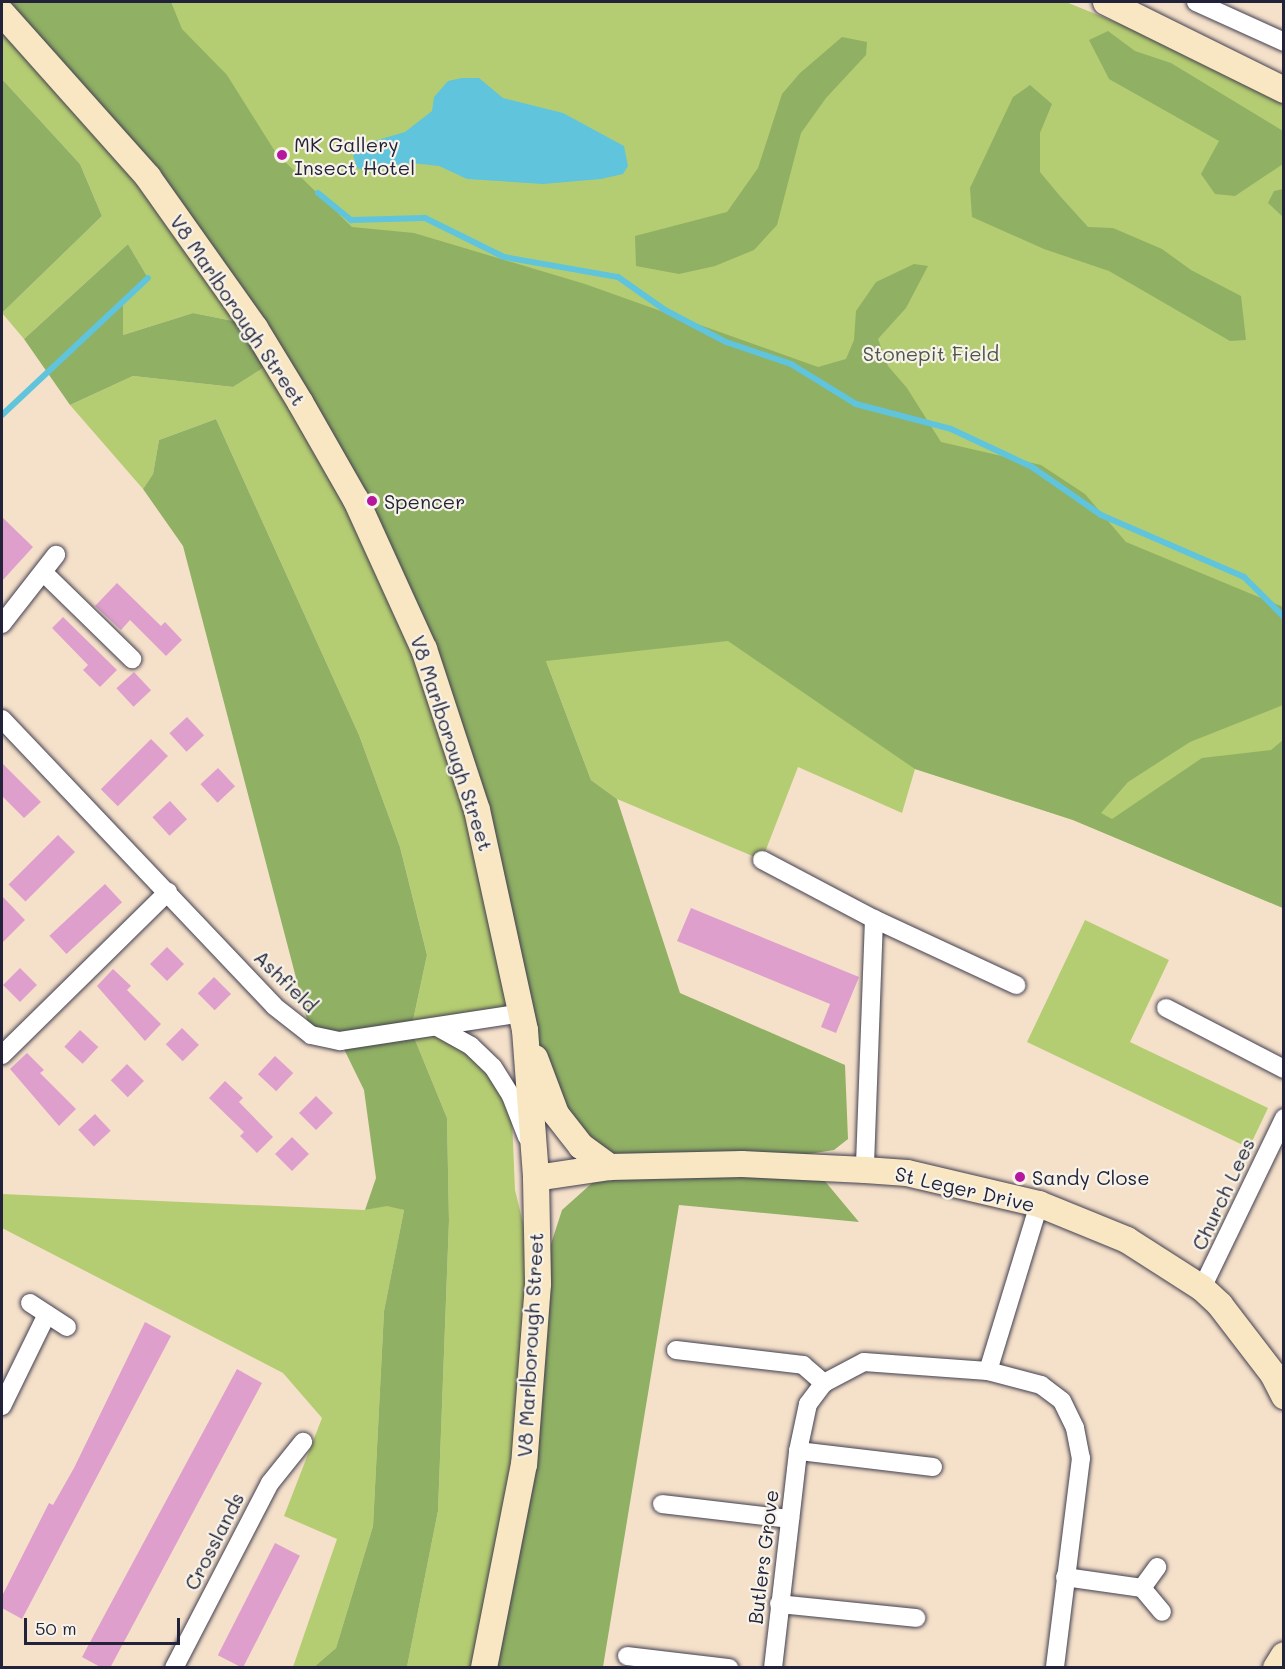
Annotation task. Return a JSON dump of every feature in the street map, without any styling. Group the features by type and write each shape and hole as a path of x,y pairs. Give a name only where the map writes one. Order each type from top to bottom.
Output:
{"street":[{"path":"1106,2 1284,90"},
{"path":"1196,2 1284,42"},
{"name":"V8 Marlborough Street","path":"2,13 148,177 255,328 300,402 356,500 424,649 477,810 524,1022 535,1167 538,1284 524,1464 484,1668"},
{"path":"2,624 45,574 56,555"},
{"path":"45,574 132,659"},
{"name":"Ashfield","path":"2,719 274,1006 311,1035 340,1041 437,1027 524,1022"},
{"path":"762,860 874,919 1016,985"},
{"path":"2,1055 168,892"},
{"path":"865,1170 874,919"},
{"path":"1166,1008 1284,1069"},
{"path":"524,1022 556,1114 581,1146 610,1167"},
{"path":"437,1027 471,1046 493,1067 511,1096 535,1167"},
{"name":"Church Lees","path":"1202,1288 1284,1118"},
{"name":"St Leger Drive","path":"535,1167 742,1164 907,1173 1039,1204 1127,1240 1202,1288 1220,1305 1273,1374 1284,1396"},
{"path":"988,1371 1039,1204"},
{"path":"30,1303 67,1327"},
{"path":"2,1406 47,1314"},
{"path":"676,1350 803,1365 824,1383"},
{"name":"Butlers Grove","path":"773,1668 798,1451 808,1404 824,1383 864,1362 988,1371 1041,1385 1062,1401 1075,1428 1081,1458 1054,1668"},
{"name":"Crosslands","path":"174,1668 270,1483 303,1442"},
{"path":"798,1451 933,1467"},
{"path":"662,1504 790,1519"},
{"path":"1142,1588 1157,1567"},
{"path":"1065,1577 1142,1588 1162,1612"},
{"path":"780,1604 916,1618"},
{"path":"1276,1668 1284,1655"},
{"path":"627,1656 729,1668"}],"green space":[{"path":"2,2 171,2 182,29 227,75 276,153 352,227 414,233 585,284 818,367 846,359 854,340 856,311 876,282 914,264 928,266 906,308 878,339 888,366 907,388 941,442 1041,465 1085,494 1126,542 1283,607 1283,705 1190,742 1128,782 1101,813 1112,819 1202,758 1271,750 1283,740 1283,908 1073,820 915,769 728,641 546,661 591,780 617,799 680,993 845,1065 848,1139 834,1150 744,1164 824,1180 859,1222 679,1205 603,1667 484,1667 538,1284 562,1210 610,1167 556,1114 424,649 279,358 233,387 133,376 70,405 24,339 128,244 148,278 123,299 123,335 193,313 258,326"},
{"name":"Stonepit Field","path":"116,2 1066,2 1283,90 1283,908 1073,820 915,769 902,813 798,767 762,860 617,799 591,780 546,661"},
{"path":"2,13 259,326 193,313 123,335 122,299 148,278 128,244 24,339 2,313 102,216 80,164 2,79"},
{"path":"1108,31 1135,51 1171,63 1283,131 1283,164 1235,196 1215,194 1201,174 1219,141 1109,79 1089,40"},
{"path":"842,37 867,42 866,55 826,98 801,133 777,225 754,250 715,266 679,274 636,266 635,236 727,212 758,168 782,94 800,73"},
{"path":"2,79 80,164 102,216 2,313"},
{"path":"1030,85 1052,104 1040,133 1040,172 1060,196 1088,227 1113,228 1162,249 1191,270 1241,296 1246,340 1230,341 1109,271 1044,249 972,217 970,188 1013,97"},
{"path":"1284,189 1283,217 1268,203 1274,191"},
{"path":"279,358 424,649 522,1013 438,1027 511,1096 515,1190 538,1284 484,1667 407,1667 438,1511 449,1221 447,1118 411,1030 427,955 400,847 359,735 216,419 159,440 153,474 143,489 70,405 133,376 233,387"},
{"path":"216,419 359,735 400,847 427,955 411,1030 447,1118 449,1221 438,1511 407,1667 314,1667 336,1648 373,1526 384,1311 404,1210 387,1206 365,1210 376,1178 364,1090 340,1041 311,1035 183,546 143,489 153,474 159,440"},
{"path":"1085,920 1169,960 1130,1042 1268,1108 1249,1148 1027,1042"},
{"path":"2,1194 365,1210 387,1205 404,1210 384,1311 373,1526 336,1648 314,1667 293,1667 337,1539 284,1516 322,1418 283,1373 2,1228"}],"water":[{"path":"479,78 503,98 563,113 624,146 628,166 623,174 601,179 543,184 467,179 439,166 411,163 367,172 357,168 353,155 364,144 405,132 432,111 434,97 448,81"}],"building":[{"path":"2,517 33,547 2,581"},
{"path":"117,583 161,626 165,622 182,640 166,656 130,620 121,630 95,606"},
{"path":"63,617 117,670 100,687 83,670 88,665 52,628"},
{"path":"134,672 151,690 133,707 116,688"},
{"path":"187,717 204,735 186,752 169,733"},
{"path":"151,739 168,756 118,806 101,789"},
{"path":"2,763 41,802 24,818 2,796"},
{"path":"218,768 235,786 217,803 200,784"},
{"path":"170,801 187,819 169,836 152,817"},
{"path":"58,835 75,852 25,901 9,884"},
{"path":"105,884 122,902 66,954 49,936"},
{"path":"2,896 25,920 2,943"},
{"path":"691,908 859,977 836,1033 821,1027 830,1004 677,941"},
{"path":"167,947 184,964 167,981 150,964"},
{"path":"20,968 37,985 20,1002 3,985"},
{"path":"113,969 131,986 127,990 161,1024 145,1041 97,986"},
{"path":"214,977 231,994 215,1010 198,993"},
{"path":"182,1028 199,1045 183,1061 166,1044"},
{"path":"80,1030 98,1047 83,1064 64,1047"},
{"path":"27,1053 44,1070 40,1073 76,1109 59,1126 10,1069"},
{"path":"275,1056 293,1073 276,1091 258,1074"},
{"path":"127,1064 144,1081 128,1097 111,1080"},
{"path":"225,1081 243,1098 239,1102 273,1137 257,1153 240,1136 244,1132 209,1098"},
{"path":"316,1096 333,1113 316,1130 299,1113"},
{"path":"95,1114 111,1131 94,1147 78,1130"},
{"path":"292,1137 309,1154 292,1171 275,1154"},
{"path":"145,1322 171,1336 22,1619 2,1608 2,1596 49,1503 53,1505 74,1468"},
{"path":"237,1369 262,1383 110,1668 102,1668 82,1657"},
{"path":"275,1543 300,1556 243,1668 218,1655"}],"waterway":[{"path":"318,193 351,220 425,218 504,257 618,277 665,310 726,342 791,364 856,404 951,429 1032,467 1101,515 1244,577 1284,617"},
{"path":"2,415 148,278"}],"place":[{"name":"MK Gallery Insect Hotel","path":"282,155"},
{"name":"Spencer","path":"372,501"},
{"name":"Sandy Close","path":"1020,1177"}]}
